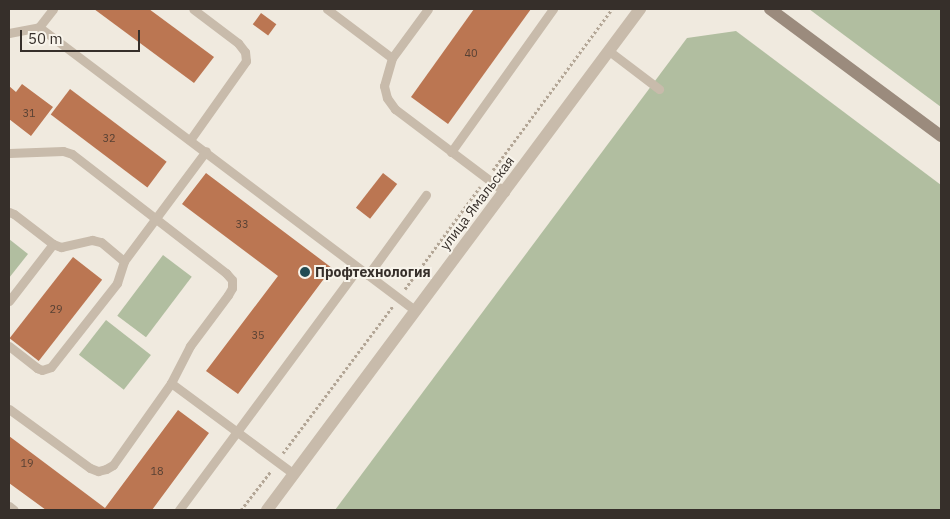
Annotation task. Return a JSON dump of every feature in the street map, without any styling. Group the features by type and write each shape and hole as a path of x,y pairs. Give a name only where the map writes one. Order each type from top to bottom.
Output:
{"main road":[{"path":"770,9 941,136"}],"street":[{"name":"улица Ямальская","path":"267,510 640,9"}],"lane":[{"path":"9,33 40,27 53,9"},
{"path":"190,140 246,61 245,52 238,43 193,9"},
{"path":"327,9 392,58"},
{"path":"428,9 392,58 384,86 387,98 395,109 505,192"},
{"path":"451,152 553,9"},
{"path":"40,27 415,310"},
{"path":"609,51 659,89"},
{"path":"9,153 63,151 72,154 226,273 232,280 232,288 228,295 190,346 171,383 112,465 106,469 90,468 9,411"},
{"path":"9,346 37,368 42,370 51,367 117,283 124,261 206,152"},
{"path":"368,275 426,195"},
{"path":"9,212 53,244 61,247 92,240 102,242 124,261"},
{"path":"9,301 53,244"},
{"path":"178,510 358,268"},
{"path":"171,383 294,474"},
{"path":"9,506 14,510"}],"path":[{"path":"241,510 612,9"}],"green space":[{"path":"809,9 941,9 941,107"},
{"path":"736,31 941,185 941,510 335,510 687,38"},
{"path":"9,239 28,254 9,278"},
{"path":"163,255 192,277 146,337 117,316"},
{"path":"106,320 151,355 124,390 79,355"}],"building":[{"path":"94,9 149,9 214,57 194,83"},
{"path":"474,9 531,9 448,124 411,97"},
{"path":"261,13 276,24 268,35 253,24"},
{"path":"22,84 53,107 31,136 9,119 9,86 16,92"},
{"path":"70,89 167,162 147,187 51,115"},
{"path":"206,173 332,268 238,394 206,371 278,276 182,204"},
{"path":"383,173 397,184 370,219 356,208"},
{"path":"73,257 102,280 39,361 10,338"},
{"path":"178,410 209,433 152,510 46,510 9,483 9,436 105,508"}],"place":[{"name":"Профтехнология","path":"305,272"}]}
